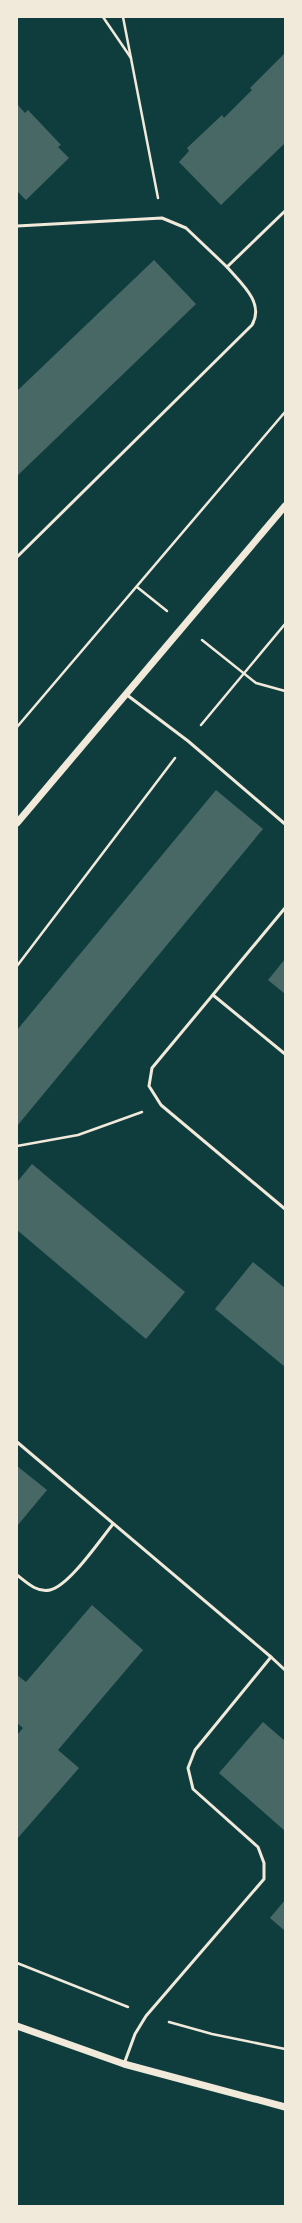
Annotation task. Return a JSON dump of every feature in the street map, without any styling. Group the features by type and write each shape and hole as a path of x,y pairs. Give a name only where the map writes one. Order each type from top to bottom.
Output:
{"street":[{"path":"17,823 127,695 285,506"},
{"path":"17,2026 124,2064 285,2107"}],"lane":[{"path":"227,267 285,211"},
{"path":"17,226 162,218 186,228 227,267 251,295 257,306 256,317 252,324 17,557"},
{"path":"127,695 188,741 285,824"},
{"path":"285,908 152,1068 149,1086 161,1105 285,1209"},
{"path":"213,995 285,1054"},
{"path":"17,1442 285,1670"},
{"path":"17,1575 33,1588 49,1591 64,1583 113,1524"},
{"path":"124,2064 135,2034 146,2016 264,1879 264,1863 258,1847 193,1788 188,1768 195,1750 271,1658"}],"path":[{"path":"103,17 132,59"},
{"path":"124,17 162,218"},
{"path":"17,727 285,412"},
{"path":"136,587 256,683 285,691"},
{"path":"17,966 188,741 285,624"},
{"path":"17,1146 78,1135 161,1105"}],"building":[{"path":"285,53 285,143 221,205 179,162 189,151 187,148 222,115 224,118 252,90 250,88"},
{"path":"17,104 25,113 28,110 61,145 58,147 69,158 26,200 17,191"},
{"path":"154,260 196,304 17,476 17,391"},
{"path":"216,790 263,829 17,1126 17,1030"},
{"path":"285,959 285,994 268,980"},
{"path":"32,1164 185,1292 146,1339 17,1230 17,1182"},
{"path":"253,1262 285,1288 285,1367 215,1309"},
{"path":"17,1466 47,1490 17,1526"},
{"path":"92,1605 143,1650 58,1750 79,1768 17,1839 17,1735 23,1728 17,1723 17,1675 26,1682"},
{"path":"263,1722 285,1741 285,1831 219,1773"},
{"path":"285,1900 285,1931 270,1918"}]}
